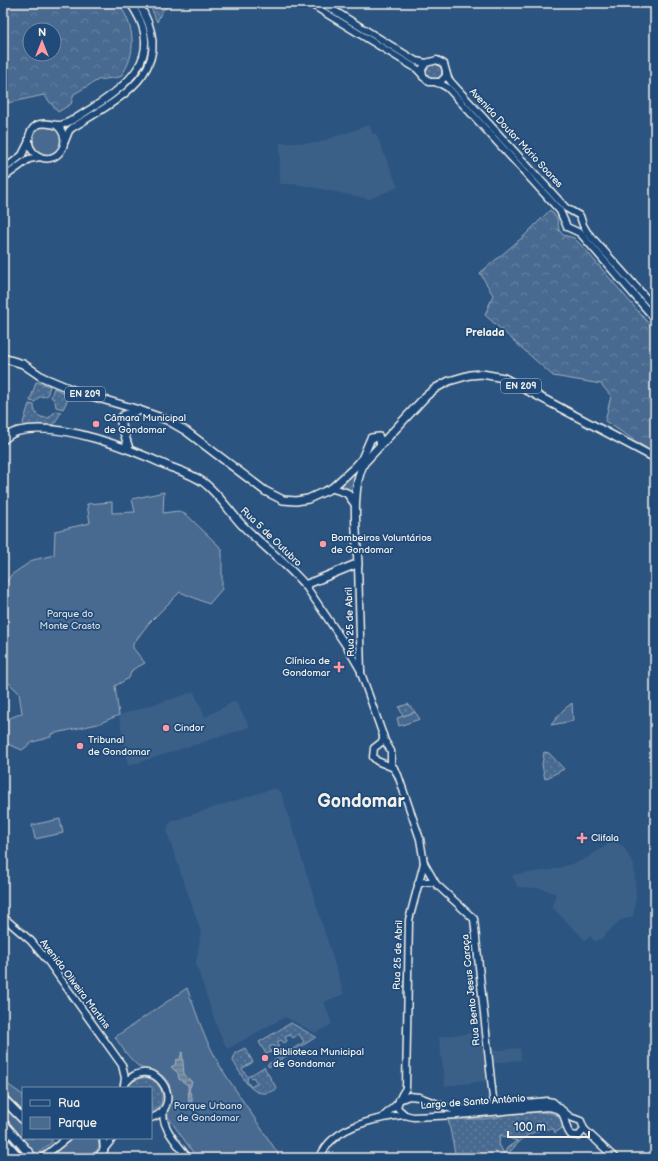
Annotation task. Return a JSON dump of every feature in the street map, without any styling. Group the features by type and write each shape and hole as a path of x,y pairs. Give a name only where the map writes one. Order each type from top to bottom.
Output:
{"highway":[{"path":"3,1098 22,1119"},
{"path":"3,1123 33,1158"},
{"path":"3,1140 19,1158"}],"main road":[{"path":"3,170 22,155 29,141 30,133 36,126 46,122 60,125 70,121 112,95 128,82 139,67 143,57 144,46 143,30 130,3"},
{"path":"3,178 29,158 48,158 56,156 62,150 67,134 72,128 126,94 137,84 145,73 151,55 152,38 148,22 138,3"},
{"path":"309,3 417,69 429,82 437,84 443,80 446,72 441,61 416,61 322,3"},
{"path":"423,77 422,69 426,62"},
{"name":"Avenida Doutor Mário Soares","path":"446,72 452,83 566,208 580,216 587,232 655,308"},
{"name":"Avenida Doutor Mário Soares","path":"437,84 442,84 448,88 480,122 560,211 567,227 580,233 655,319"},
{"path":"56,125 63,132 65,142"},
{"path":"29,141 32,151 40,157"},
{"path":"565,222 567,216 575,213"},
{"path":"574,230 579,228 582,223"},
{"name":"EN 209","path":"3,358 23,364 33,371 78,392 140,410 177,425 265,491 277,498 289,501 315,497 332,488 356,466 369,444"},
{"name":"EN 209","path":"379,447 391,432 426,396 436,388 449,381 470,375 482,374 514,382 655,458"},
{"path":"129,449 120,419 124,415 140,410"},
{"name":"Rua 5 de Outubro","path":"3,440 12,433 20,430 50,429 69,432 129,449 190,475 207,485 246,528 284,562 305,586 353,656 361,673"},
{"name":"EN 209","path":"379,438 391,432"},
{"path":"371,438 379,438 379,447 371,448 369,444 371,438"},
{"name":"Rua 25 de Abril","path":"379,447 364,463 359,471 356,506 362,654 361,673 382,734 392,751 391,764 398,775 420,840 424,863 409,920 406,1088 398,1102"},
{"path":"332,488 347,493 356,506"},
{"path":"305,586 354,565 358,565"},
{"path":"353,656 362,654"},
{"path":"382,734 383,741 374,748 372,754 375,759 381,763 394,768"},
{"path":"379,744 388,746"},
{"path":"381,763 386,762 391,757"},
{"name":"Rua Bento Jesus Caraça","path":"424,863 434,882 474,919 494,1109"},
{"path":"418,884 434,882"},
{"name":"Avenida Oliveira Martins","path":"4,919 31,941 47,960 122,1065 125,1078 123,1087"},
{"path":"122,1065 134,1072 155,1075 165,1085 168,1100 161,1112 152,1118"},
{"path":"123,1087 128,1079 141,1073"},
{"name":"Largo de Santo António","path":"398,1102 409,1096 454,1110 555,1108 566,1119 567,1127"},
{"path":"398,1102 399,1111 405,1115"},
{"path":"319,1158 330,1141 341,1133 380,1119 390,1112 398,1102"},
{"name":"Largo de Santo António","path":"380,1119 405,1115 413,1117 552,1102 575,1120"},
{"path":"165,1106 163,1117 167,1128 188,1158"},
{"path":"152,1119 158,1121 167,1128"},
{"path":"596,1141 571,1135 567,1127 570,1122 575,1120 581,1121 584,1129 615,1158"},
{"path":"580,1136 584,1129"},
{"path":"42,1158 66,1139"},
{"path":"103,1139 104,1151"},
{"path":"98,1158 112,1139"}],"shaded area":[{"path":"369,125 373,134 376,134 398,187 369,199 297,184 280,184 280,143 317,143"},
{"name":"Cindor","path":"194,692 205,717 235,701 250,727 128,766 119,715"},
{"path":"275,788 281,792 344,994 324,1002 332,1024 316,1033 285,1017 227,1049 217,1027 196,964 201,932 167,832 168,826 172,821"},
{"path":"613,841 623,846 634,865 636,897 633,916 619,921 602,938 595,941 590,936 585,940 553,908 552,906 556,894 541,888 518,887 512,875 552,870 575,863 587,858"},
{"path":"481,1032 486,1081 445,1086 439,1037"},
{"path":"520,1048 521,1060 494,1063 492,1051"},
{"path":"182,1052 184,1074 192,1082 189,1090 192,1097 192,1109 189,1106 188,1085 179,1079 178,1073 171,1067 175,1065 176,1060 180,1059"}],"green space":[{"path":"3,3 118,3 128,21 132,40 130,59 120,77 98,80 74,94 71,104 58,112 44,95 3,104"},
{"path":"149,3 172,3 162,11 157,22"},
{"path":"431,64 437,64 442,69 440,78 437,80 431,80 426,75 426,69"},
{"path":"47,126 53,127 61,135 61,147 53,155 47,156 41,155 33,147 32,141 33,135 41,127"},
{"path":"550,210 557,218 559,230 563,235 574,238 583,247 655,331 655,454 605,421 611,396 601,384 553,376 485,315 493,295 480,273 524,236"},
{"path":"36,382 50,386 47,396 39,397 35,402 30,401"},
{"path":"54,388 67,395 68,399 63,409 56,407 55,401 51,397"},
{"path":"29,404 34,405 36,413 42,417 48,418 56,411 61,412 54,425 25,426 23,423"},
{"path":"361,463 355,474 353,492 342,485"},
{"name":"Parque do Monte Crasto","path":"164,492 163,513 178,511 187,515 222,549 222,589 209,604 180,592 149,623 133,644 133,648 145,663 132,670 129,678 115,686 119,715 98,724 51,734 51,737 33,742 22,750 3,742 3,721 22,713 19,693 3,677 3,588 11,575 33,560 54,555 55,531 90,523 87,504 112,502 112,513 135,512 132,499"},
{"path":"572,703 573,721 551,725 563,710"},
{"path":"408,704 415,712 403,716 399,707"},
{"path":"415,712 420,719 399,726 397,718"},
{"path":"544,752 549,753 564,769 545,779 542,765"},
{"path":"60,819 63,833 35,839 32,825"},
{"name":"Parque Urbano de Gondomar","path":"187,988 205,1037 221,1068 281,1158 197,1158 168,1117 171,1093 166,1079 136,1064 127,1055 115,1037"},
{"path":"291,1023 316,1037 269,1067 267,1065 304,1042 299,1034 293,1038 290,1035 285,1037 287,1041 284,1043 281,1040 277,1042 279,1046 276,1048 273,1045 269,1048 271,1052 266,1054 259,1042"},
{"path":"245,1048 253,1062 242,1069 248,1077 247,1081 251,1087 257,1083 253,1077 251,1078 249,1076 264,1067 277,1089 268,1093 261,1093 255,1091 250,1087 245,1081 233,1061 235,1053"},
{"path":"144,1077 149,1078 160,1086 162,1094 161,1104 152,1112 152,1087 128,1087 133,1081"},
{"path":"3,1081 22,1094 22,1110 3,1091"},
{"path":"3,1102 22,1122 22,1138 3,1115"},
{"path":"544,1112 554,1114 561,1119 562,1128 555,1133 554,1129 540,1129 530,1134 513,1148 505,1158 456,1158 448,1119 483,1119 499,1117 504,1114","holes":["500,1135 517,1141 507,1148 504,1154 499,1144"]},
{"path":"23,1139 52,1139 52,1142 36,1155"},
{"path":"72,1139 98,1139 99,1147 91,1158 49,1158"}],"place":[{"name":"Câmara Municipal de Gondomar","path":"96,424"},
{"name":"Bombeiros Voluntários de Gondomar","path":"323,544"},
{"name":"Clínica de Gondomar","path":"339,667"},
{"name":"Cindor","path":"166,728"},
{"name":"Tribunal de Gondomar","path":"80,746"},
{"name":"Clifala","path":"582,838"},
{"name":"Biblioteca Municipal de Gondomar","path":"265,1058"}],"district":[{"name":"Prelada","path":"485,332"},
{"name":"Gondomar","path":"361,801"}]}
